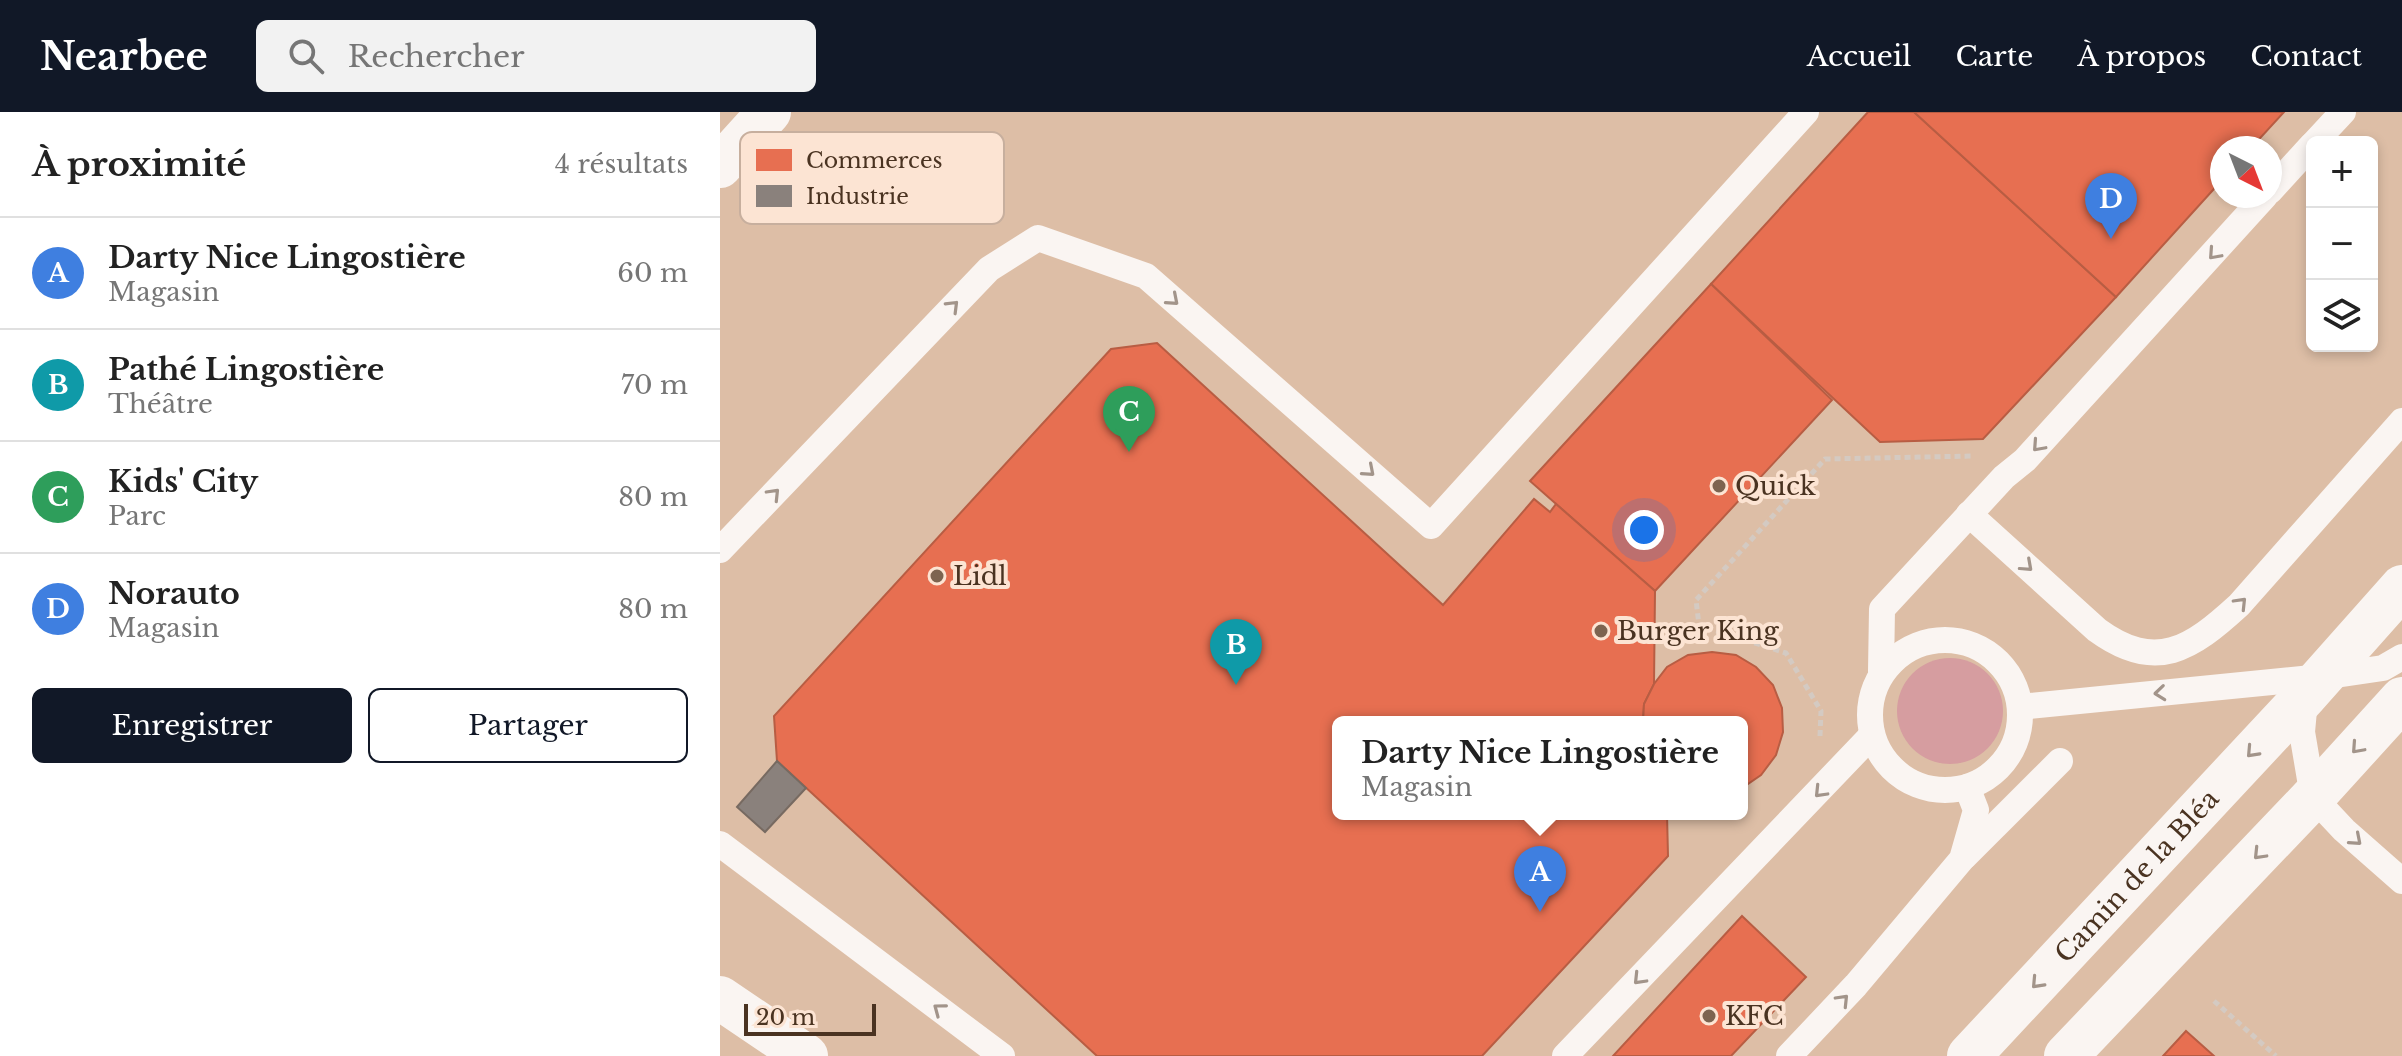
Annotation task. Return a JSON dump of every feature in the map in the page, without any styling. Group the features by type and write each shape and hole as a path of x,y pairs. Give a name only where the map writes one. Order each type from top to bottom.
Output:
{"street":[{"path":"751,132 769,112"},
{"path":"720,166 740,144"},
{"name":"Camin de la Bléa","path":"1969,1056 2314,686 2402,587"},
{"path":"2066,1056 2402,699"},
{"path":"720,998 801,1055"}],"lane":[{"path":"720,550 989,269 1038,238 1146,276 1431,526 1806,112"},
{"path":"2321,136 2343,112"},
{"path":"2282,178 2306,152"},
{"path":"1881,671 1915,645 1938,641 1961,642 1983,651 2001,665 2013,684 2020,707 2018,731 2008,755 1991,775 1967,787 1943,790 1919,786 1898,774 1882,756 1872,735 1870,714 1872,694 1881,671 1882,609 2004,477 2025,460 2254,208"},
{"path":"1969,514 2116,644 2132,651 2148,653 2175,650 2214,628 2239,605 2402,421"},
{"path":"2020,707 2314,686 2383,668 2402,657"},
{"path":"2314,686 2302,732 2313,797 2344,830 2402,881"},
{"path":"1565,1056 1872,735"},
{"path":"1789,1056 1856,985 1962,859 2060,761"},
{"path":"1962,859 1976,810 1967,787"},
{"path":"720,844 1002,1056"}],"path":[{"path":"1820,741 1821,711 1786,653 1699,625 1696,600 1825,459 1977,456"},
{"path":"2214,1001 2276,1056"}],"shaded area":[{"path":"1950,658 1970,662 1988,673 1999,691 2003,711 1999,731 1988,749 1970,760 1950,764 1930,760 1912,749 1901,731 1897,711 1901,691 1912,673 1930,662"}],"building: Commerces":[{"path":"1868,112 1914,112 2116,297 1983,439 1880,442 1711,284"},
{"path":"1914,112 2284,112 2262,136 2210,136 2210,193 2116,297"},
{"path":"1711,284 1832,400 1655,591 1530,481"},
{"path":"1157,343 1443,605 1534,499 1550,512 1556,504 1655,591 1654,684 1644,704 1643,716 1332,716 1332,820 1667,820 1668,856 1482,1056 1097,1056 777,761 774,716 1111,349"},
{"path":"1712,652 1736,655 1756,667 1773,685 1782,708 1783,732 1776,755 1761,775 1748,784 1748,716 1643,716 1644,704 1654,684 1667,667 1688,655"},
{"name":"KFC","path":"1742,916 1806,977 1731,1056 1613,1056"},
{"path":"2186,1031 2214,1056 2163,1056"}],"building: Industrie":[{"path":"777,761 806,788 765,832 737,807"}],"place":[{"name":"Norauto","path":"2111,239"},
{"name":"Kids' City","path":"1129,452"},
{"name":"Quick","path":"1719,486"},
{"name":"Lidl","path":"937,576"},
{"name":"Burger King","path":"1601,631"},
{"name":"Pathé Lingostière","path":"1236,685"},
{"name":"Darty Nice Lingostière","path":"1540,912"},
{"name":"KFC","path":"1709,1016"}]}
